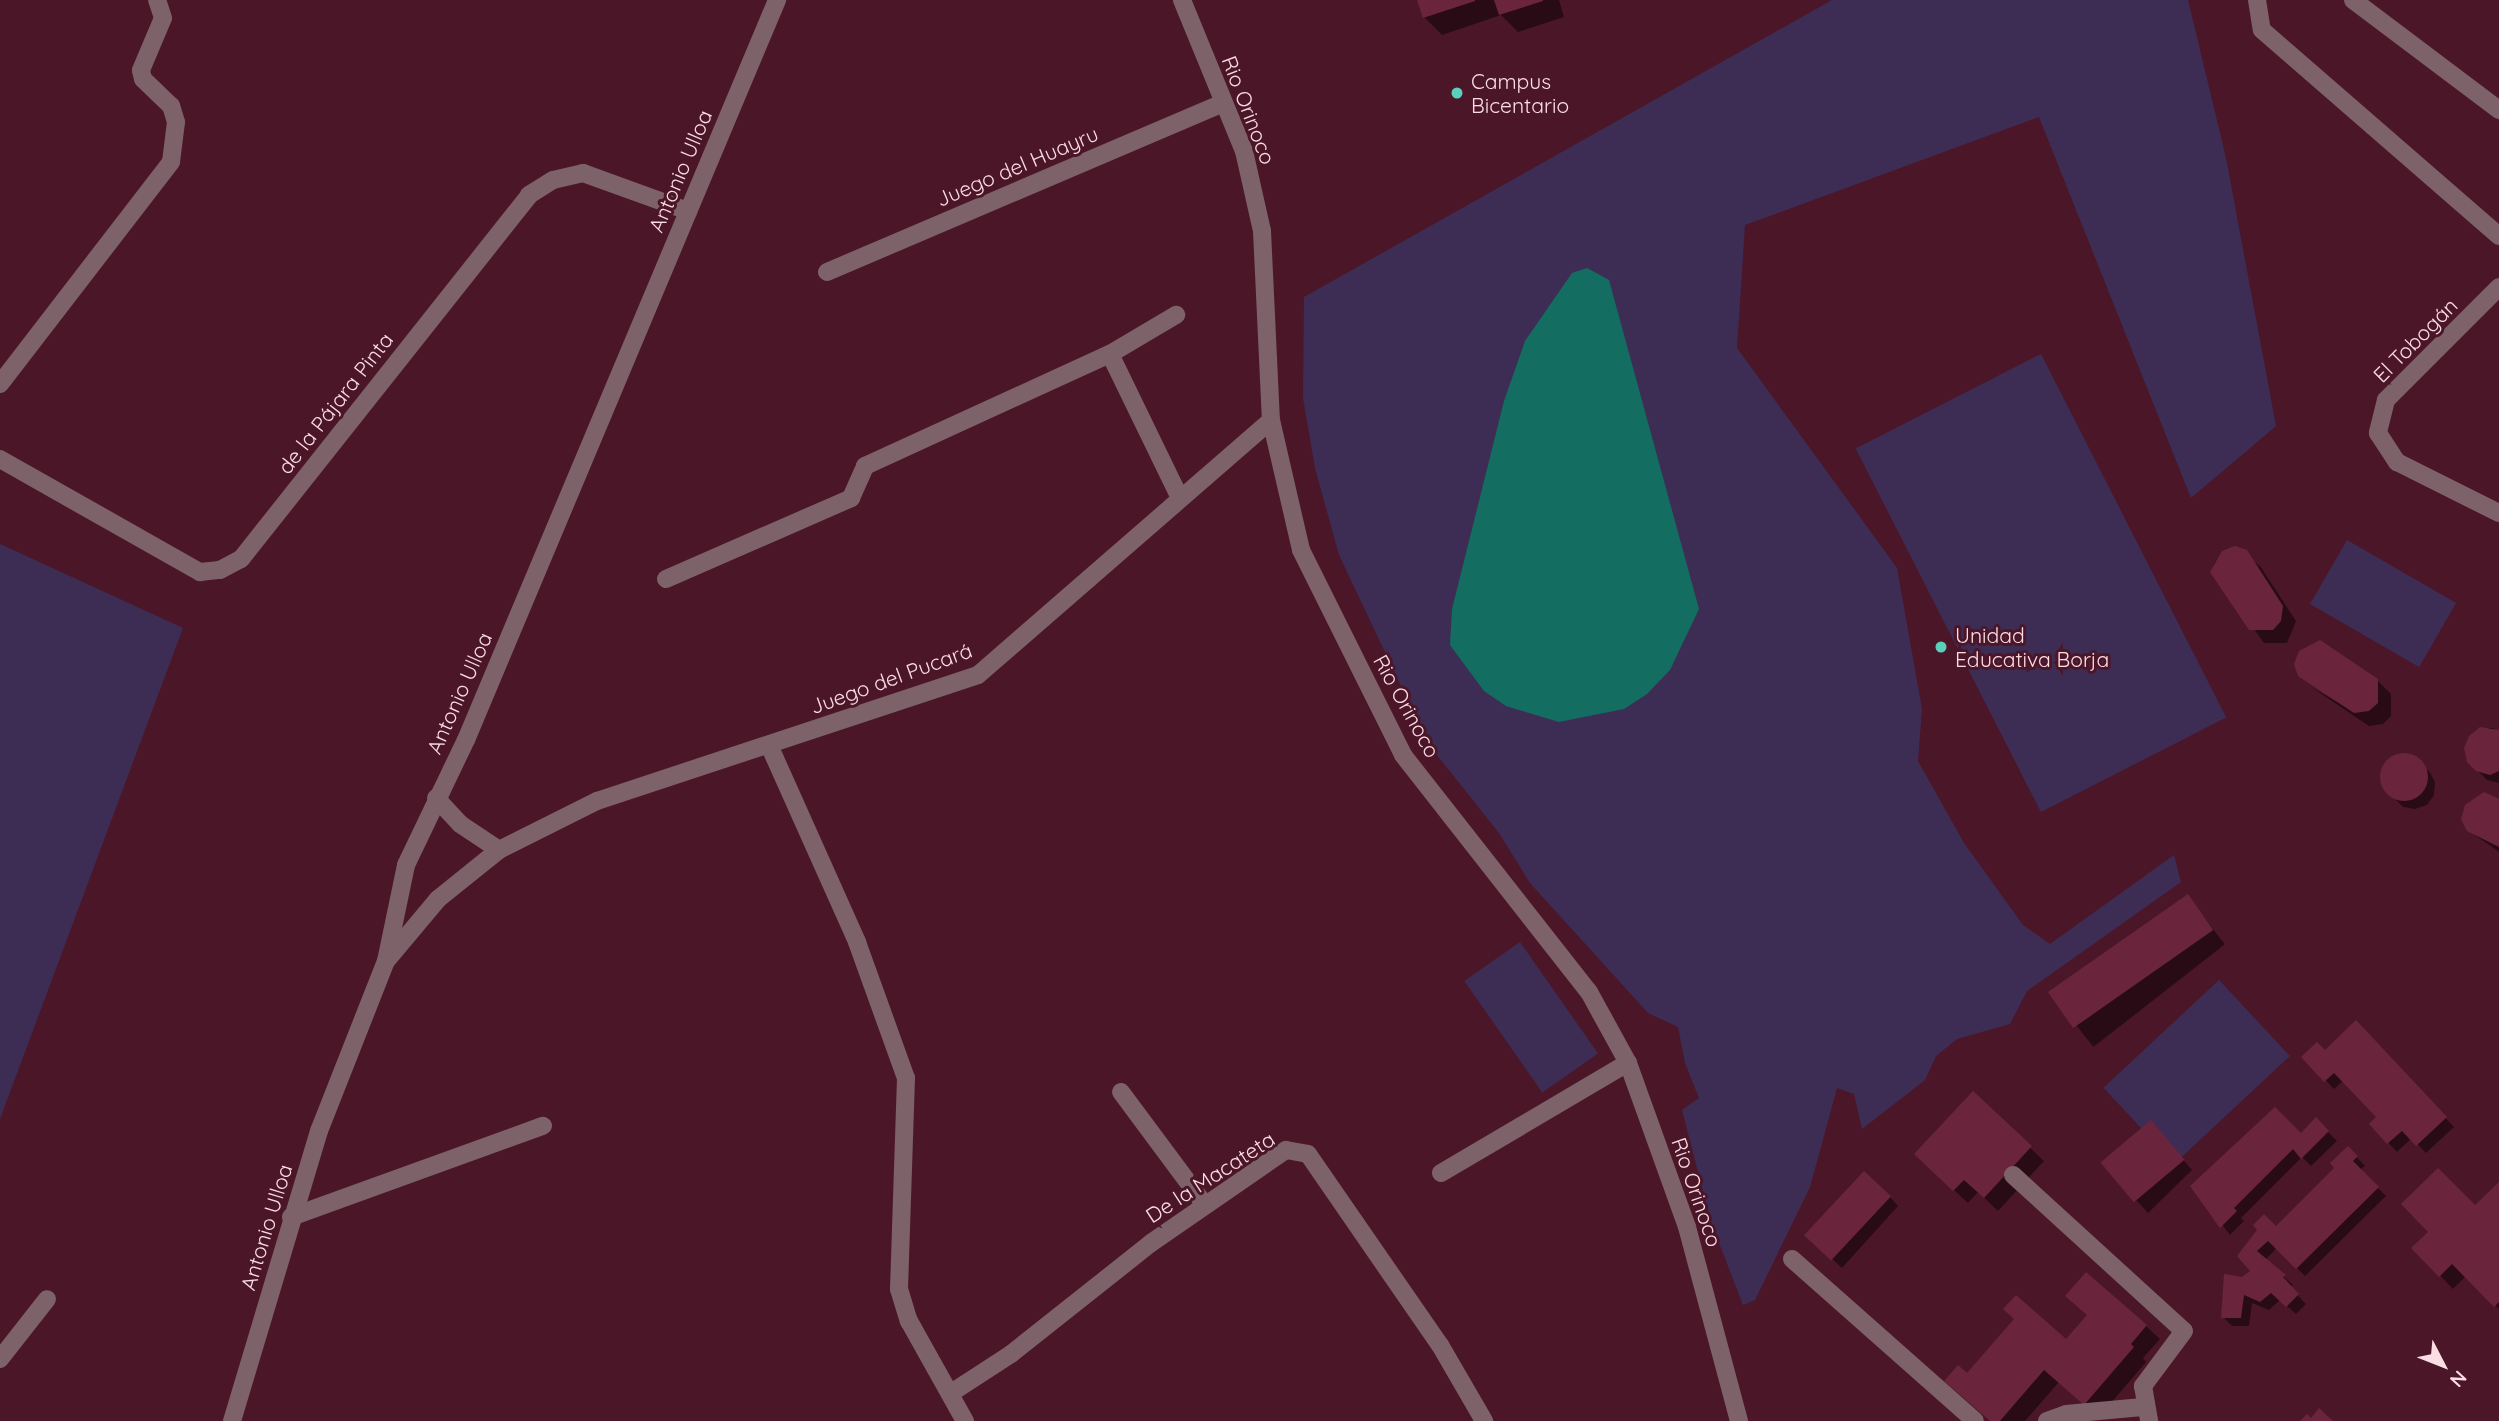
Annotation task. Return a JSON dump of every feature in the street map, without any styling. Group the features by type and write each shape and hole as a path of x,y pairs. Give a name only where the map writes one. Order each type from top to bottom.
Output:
{"street":[{"path":"0,384 171,162 177,140 174,114 143,79 141,70 163,18 157,0"},
{"name":"Antonio Ulloa","path":"232,1421 291,1217 319,1131 386,961 406,865 471,727 777,0"},
{"name":"Rio Orinoco","path":"1182,0 1244,151 1262,231 1271,419 1301,550 1403,755 1589,992 1628,1063 1687,1227 1739,1421"},
{"path":"2258,0 2262,30 2499,236"},
{"path":"2353,0 2499,110"},
{"name":"Juego del Huayru","path":"827,272 1224,103"},
{"name":"de la Pájara Pinta","path":"0,459 200,572 220,570 241,559 529,195 554,180 583,173 688,211"},
{"name":"El Tobogán","path":"2499,287 2386,400 2378,433 2397,462 2499,513"},
{"path":"666,579 851,498 866,466 1111,354 1176,315"},
{"path":"1111,354 1180,498"},
{"name":"Juego del Pucará","path":"386,961 438,899 499,850 597,801 978,675 1089,582 1271,419"},
{"path":"769,745 858,942 906,1078 900,1289 909,1321 965,1421"},
{"path":"436,798 460,824 499,850"},
{"path":"1441,1173 1628,1063"},
{"path":"1121,1092 1205,1205"},
{"path":"291,1217 543,1126"},
{"name":"De la Macateta","path":"951,1393 1011,1354 1205,1205 1286,1150 1308,1154 1440,1345 1484,1421"},
{"path":"2013,1175 2184,1331 2143,1386 2146,1414 2066,1414 2046,1421"},
{"path":"1792,1259 1975,1421"},
{"path":"0,1359 47,1299"}],"shaded area":[{"path":"1832,0 2188,0 2226,158 2276,426 2191,498 2039,117 1745,225 1737,348 1897,568 1922,709 1918,761 1964,843 2023,925 2050,944 2174,855 2181,882 2027,991 2010,1024 1957,1039 1936,1056 1925,1080 1862,1129 1854,1094 1837,1088 1810,1187 1755,1300 1743,1305 1711,1222 1682,1110 1699,1098 1685,1063 1678,1027 1648,1013 1530,883 1499,833 1429,745 1339,555 1315,468 1303,398 1304,297"},
{"path":"1587,268 1609,280 1699,609 1670,670 1647,694 1624,709 1559,722 1506,706 1484,691 1450,645 1452,609 1504,401 1525,341 1572,273"},
{"path":"2041,354 2226,718 2041,812 1856,448"},
{"path":"2347,540 2456,603 2419,667 2310,604"},
{"path":"0,544 183,628 0,1119"},
{"path":"1520,942 1598,1053 1542,1092 1464,981"},
{"path":"2219,980 2290,1056 2174,1164 2103,1088"}],"building":[{"path":"1417,0 1475,0 1475,1 1423,18"},
{"path":"1494,0 1543,0 1543,1 1499,15"},
{"path":"2235,546 2247,550 2283,606 2281,621 2273,630 2249,630 2210,572 2222,551"},
{"path":"2320,640 2378,679 2378,703 2369,711 2354,713 2298,676 2294,664 2299,651"},
{"path":"2480,727 2499,730 2499,771 2490,775 2476,771 2467,762 2464,748 2469,736"},
{"path":"2404,753 2421,760 2428,777 2421,794 2404,801 2387,794 2380,777 2387,760"},
{"path":"2484,792 2499,799 2499,847 2467,831 2461,819 2465,805"},
{"path":"2188,894 2213,930 2073,1028 2048,992"},
{"path":"2356,1020 2447,1117 2416,1146 2402,1131 2387,1144 2369,1124 2376,1117 2334,1073 2324,1082 2301,1057 2317,1042 2325,1050"},
{"path":"1973,1091 2032,1146 1984,1198 1964,1180 1953,1191 1914,1154"},
{"path":"2275,1107 2301,1133 2316,1117 2329,1131 2301,1159 2293,1149 2234,1208 2237,1211 2220,1228 2190,1186"},
{"path":"2151,1120 2184,1160 2134,1202 2100,1162"},
{"path":"2348,1146 2358,1156 2353,1161 2379,1187 2296,1269 2268,1241 2257,1251 2286,1275 2283,1277 2299,1294 2286,1307 2271,1293 2260,1302 2244,1295 2241,1318 2221,1318 2224,1274 2242,1277 2250,1271 2237,1256 2257,1230 2253,1225 2264,1214 2276,1226 2334,1168 2330,1163"},
{"path":"2438,1168 2475,1205 2499,1182 2499,1302 2494,1307 2452,1264 2439,1277 2411,1248 2428,1232 2401,1204"},
{"path":"1864,1171 1891,1196 1831,1261 1804,1235"},
{"path":"2086,1272 2147,1325 2131,1344 2134,1347 2084,1405 2044,1370 2000,1421 1990,1421 1944,1381 1958,1365 1967,1373 2014,1319 2003,1309 2016,1295 2066,1339 2087,1315 2065,1296"},
{"path":"2319,1408 2333,1421 2300,1421 2307,1414 2311,1418"}],"place":[{"name":"Campus Bicentario","path":"1457,93"},
{"name":"Unidad Educativa Borja","path":"1941,647"}]}
